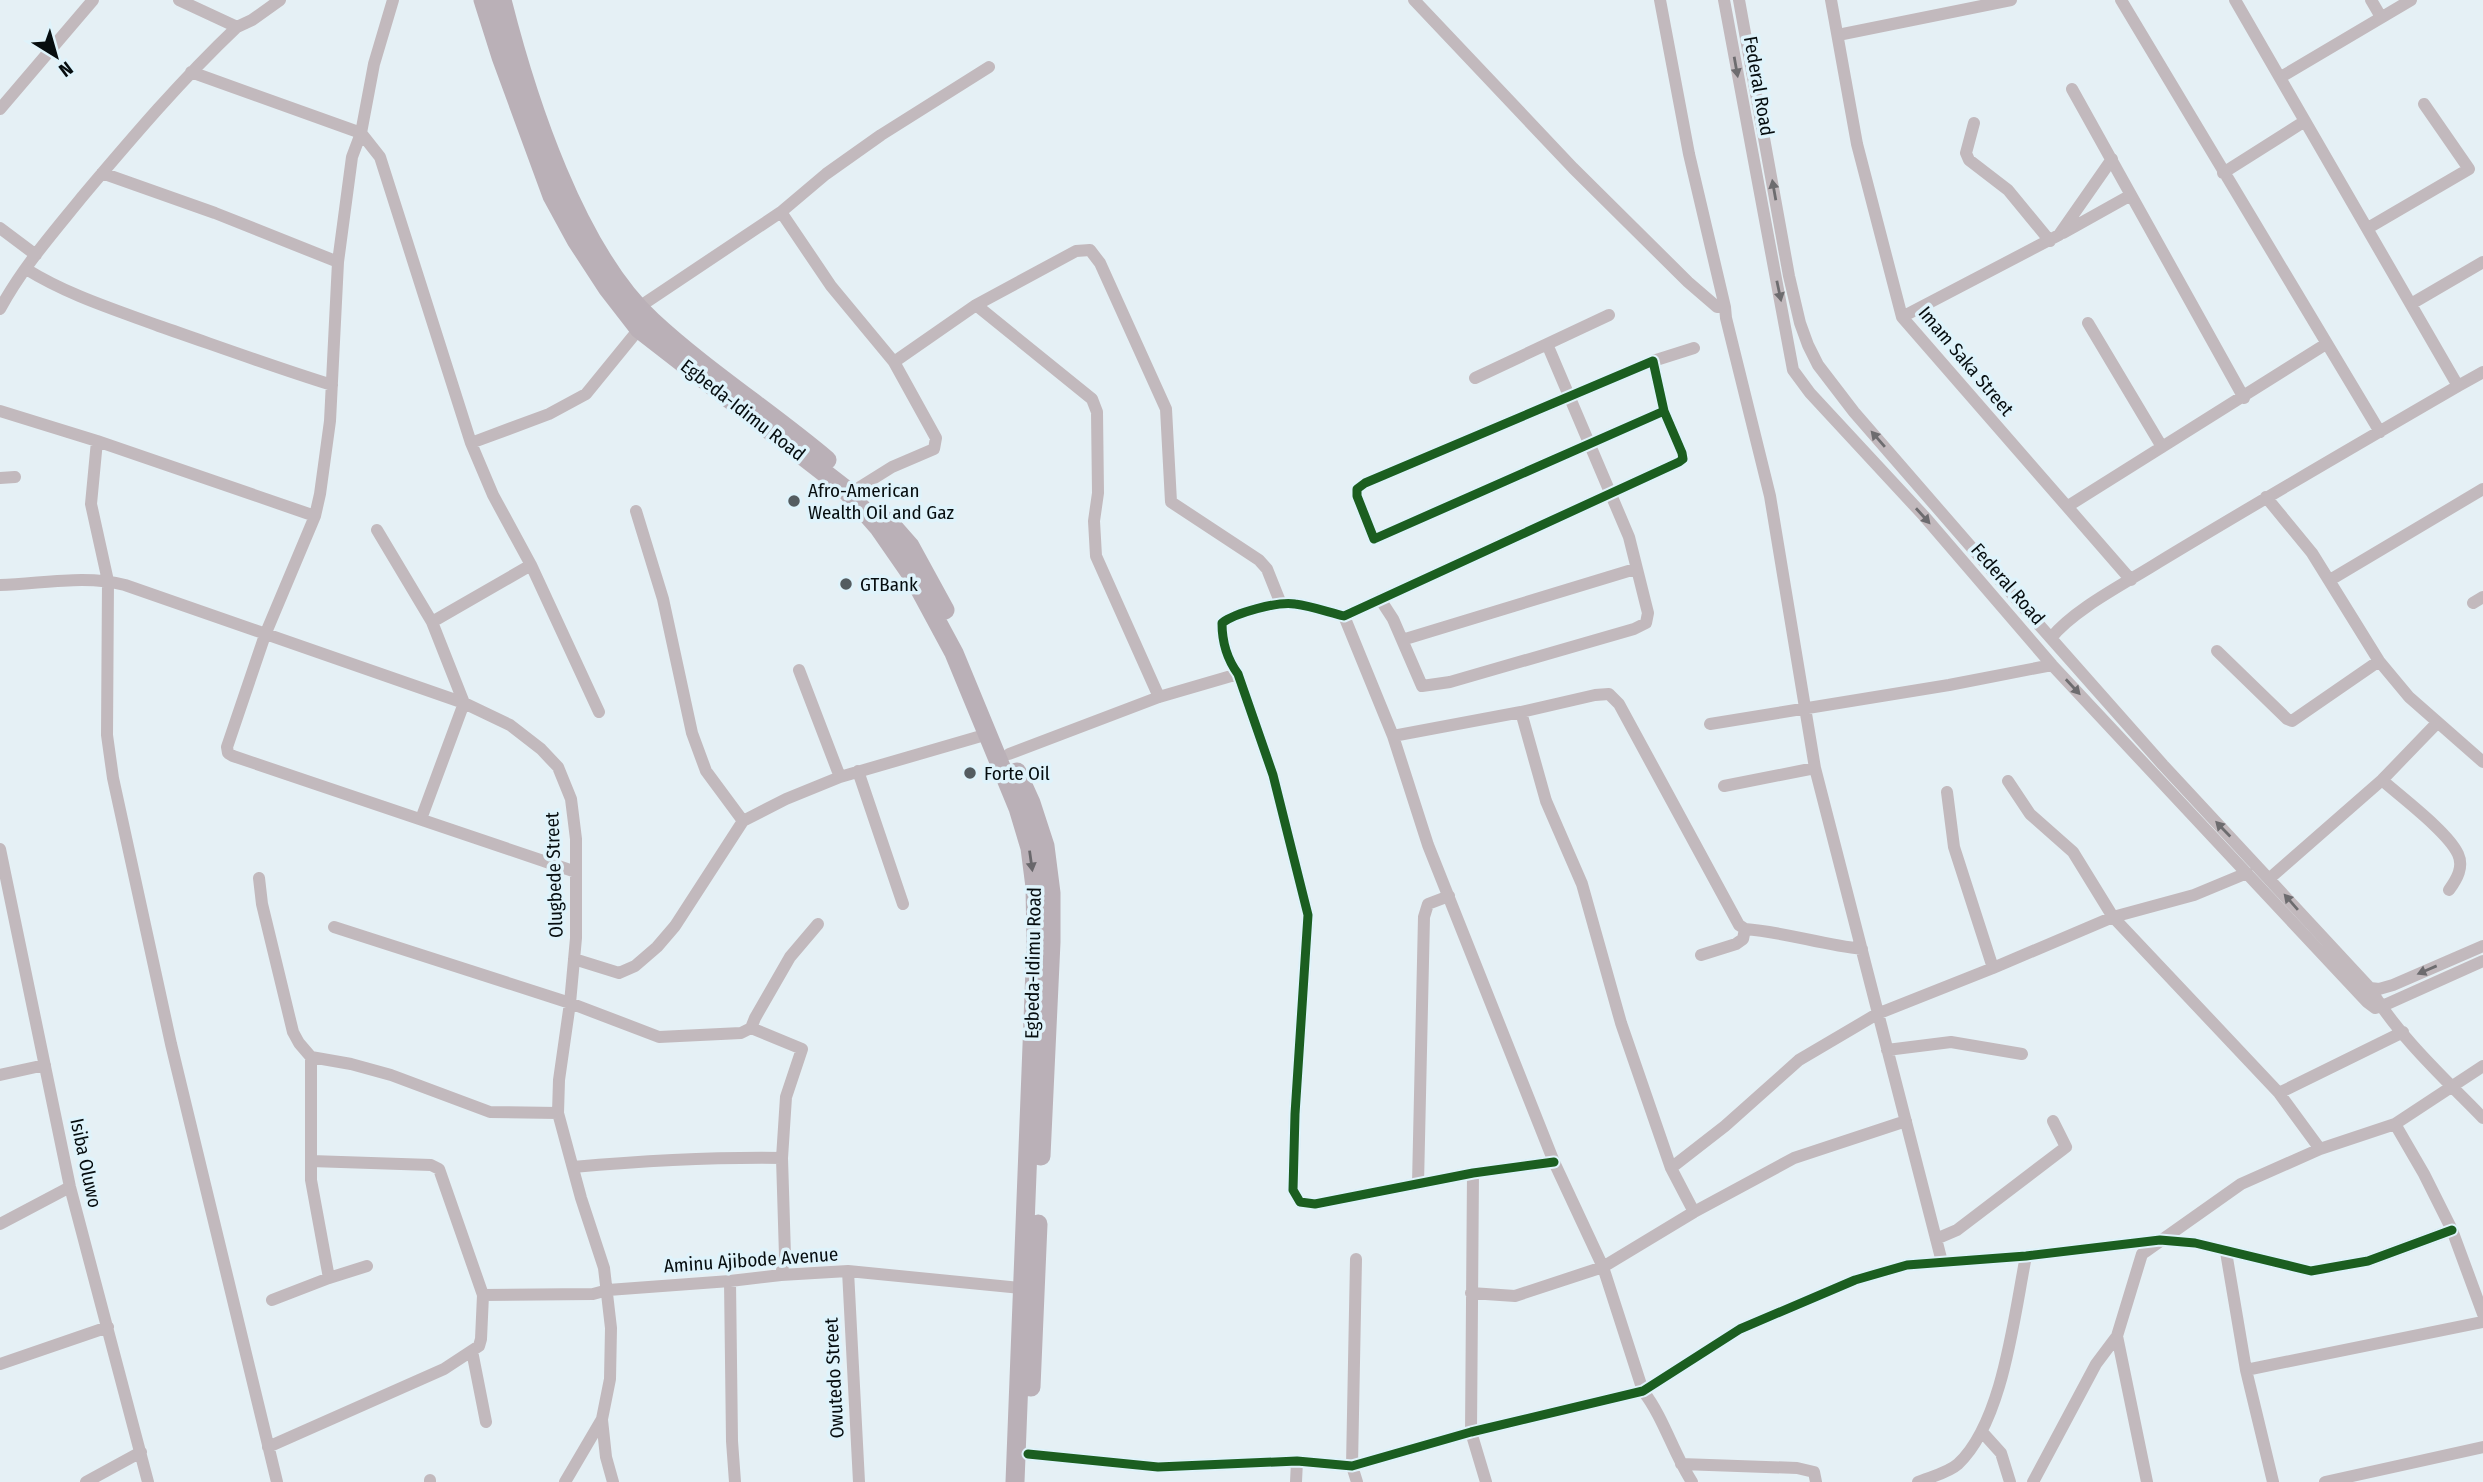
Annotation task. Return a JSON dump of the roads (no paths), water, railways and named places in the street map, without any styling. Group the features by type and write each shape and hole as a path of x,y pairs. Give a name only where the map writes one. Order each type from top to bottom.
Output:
{"main road":[{"name":"Egbeda-Idimu Road","path":"483,0 570,198 607,266 639,307 742,401 844,488 879,528 913,577 954,653 1018,808 1030,849 1035,887 1036,943 1014,1482"},
{"name":"Egbeda-Idimu Road","path":"502,0 508,55 552,196 576,240 639,329 860,487 910,547 963,647 1031,803 1045,846 1051,893 1027,1482"}],"street":[{"path":"0,109 93,0"},
{"path":"178,0 237,27"},
{"path":"0,309 13,284 102,173 191,72 237,27 280,0"},
{"path":"393,0 374,64 360,133 352,157 338,262 325,465 315,516 265,635 227,747 233,756 576,873"},
{"path":"1414,0 1573,168 1688,282 1717,307 1725,307"},
{"path":"1660,0 1689,154 1770,496 1815,768 1942,1262"},
{"name":"Federal Road","path":"1724,0 1793,370 1819,403 1896,486 2052,665 2367,1002 2375,1008 2380,1006 2370,988 2051,639 1854,412 1818,365 1808,345 1789,276 1739,0"},
{"name":"Imam Saka Street","path":"1832,0 1857,144 1902,317 2131,580"},
{"path":"1838,35 2011,0"},
{"path":"2121,0 2380,432"},
{"path":"2235,0 2458,386"},
{"path":"2371,0 2381,17"},
{"path":"2281,78 2411,0"},
{"path":"639,307 781,212 826,174 881,135 989,67"},
{"path":"191,72 360,133 380,158 394,194 471,443 493,495 531,565 599,712"},
{"path":"2072,89 2244,398"},
{"path":"2368,228 2469,169 2424,104"},
{"path":"2224,173 2305,121"},
{"path":"1974,123 1966,153 1969,160 2008,190 2055,238"},
{"path":"2055,238 2112,159"},
{"path":"102,173 215,213 338,262"},
{"path":"1902,317 2055,238 2131,195"},
{"path":"781,212 831,286 894,362 936,438 934,449 892,467 860,487"},
{"path":"0,228 36,255"},
{"path":"894,362 976,305 1076,251 1090,250 1100,263 1166,409 1171,502 1259,560 1267,569 1281,604"},
{"path":"2411,304 2483,262"},
{"path":"26,269 56,287 107,308 244,358 332,385"},
{"path":"976,305 1092,399 1097,412 1098,493 1094,521 1096,556 1158,697"},
{"path":"1475,379 1609,315"},
{"path":"2088,323 2162,447"},
{"path":"471,443 549,414 586,394 639,329"},
{"path":"1380,599 1393,619 1422,686 1437,685 1634,629 1646,623 1648,613 1629,537 1608,493 1547,344"},
{"path":"2068,506 2244,398 2326,344"},
{"path":"1664,411 1374,539 1357,496 1357,489 1364,483 1653,361 1694,348"},
{"path":"1554,1162 1473,1173 1314,1204 1300,1202 1293,1190 1295,1114 1308,915 1273,775 1238,674 1230,662 1222,636 1222,623 1230,617 1294,603 1344,616 1683,459 1664,411 1653,361"},
{"path":"2051,639 2067,621 2131,580 2266,497 2483,372"},
{"path":"0,411 97,441 315,516"},
{"path":"97,441 91,504 108,580 107,735 113,778 171,1044 277,1482"},
{"path":"1896,486 1909,474"},
{"path":"0,478 15,477"},
{"path":"2330,580 2483,489"},
{"path":"2266,497 2312,553 2379,662 2409,697 2483,762"},
{"path":"636,511 663,599 692,733 706,771 743,821"},
{"path":"377,530 432,622 464,703 421,820"},
{"path":"432,622 531,565"},
{"path":"1402,640 1635,569"},
{"name":"Olugbede Street","path":"0,585 108,580 464,703 510,725 541,749 558,767 571,799 576,839 574,959 559,1080 558,1112 604,1268 611,1328 610,1379 602,1419 565,1482"},
{"path":"1344,616 1393,736 1428,845 1554,1162 1603,1267 1643,1391 1655,1406 1692,1482"},
{"path":"2217,651 2292,721 2379,662"},
{"path":"1710,724 1949,685 2052,665"},
{"path":"799,670 841,777"},
{"path":"1009,754 1158,697 1238,674"},
{"path":"1393,736 1609,694 1619,704 1731,913 1745,929 1790,934 1833,946 1862,949"},
{"path":"1521,712 1546,801 1582,884 1621,1023 1671,1168 1694,1212"},
{"path":"2270,878 2382,780 2437,723"},
{"path":"574,959 619,974 635,966 657,947 675,926 743,821 786,799 841,777 988,734"},
{"path":"1724,786 1815,768"},
{"path":"858,771 903,904"},
{"path":"2382,780 2447,838 2458,854 2458,876 2449,890"},
{"path":"2008,782 2030,814 2073,852 2113,917 2279,1093 2320,1149"},
{"path":"1947,792 1954,847 1993,968"},
{"name":"Isiba Oluwo","path":"0,849 70,1187 148,1482"},
{"path":"1671,1168 1725,1126 1799,1060 1877,1014 2113,917 2194,895 2247,873"},
{"path":"258,878 293,1031 311,1057 311,1180 329,1278"},
{"path":"1418,1184 1424,917 1428,904 1449,896"},
{"path":"751,1028 790,957 818,924"},
{"path":"334,928 570,1003 659,1037 730,1034 751,1028 802,1049 786,1097 782,1158 785,1256 781,1275"},
{"path":"1701,955 1736,944 1743,939 1745,929"},
{"path":"2370,988 2379,989 2393,985 2483,946"},
{"path":"2483,961 2380,1006 2483,1118"},
{"path":"2279,1093 2403,1032"},
{"path":"1887,1050 1951,1042 2022,1054"},
{"path":"311,1057 391,1075 490,1112 558,1112"},
{"path":"0,1075 45,1065"},
{"path":"2033,1482 2096,1364 2117,1336 2142,1254 2241,1184 2320,1149 2395,1124 2483,1066"},
{"path":"1471,1293 1515,1296 1603,1267 1694,1212 1794,1158 1906,1121"},
{"path":"1936,1239 1956,1230 2066,1147 2053,1121"},
{"path":"2395,1124 2452,1230 2483,1314"},
{"path":"573,1167 734,1157 782,1158"},
{"path":"268,1447 444,1369 479,1346 481,1339 484,1295 439,1169 431,1166 311,1161"},
{"path":"1473,1173 1471,1432 1486,1482"},
{"path":"0,1224 70,1187"},
{"path":"1028,1454 1158,1467 1297,1461 1352,1466 1471,1432 1643,1391 1740,1329 1856,1280 1907,1265 2026,1256 2160,1240 2195,1243 2311,1271 2368,1261 2452,1230"},
{"path":"2226,1252 2246,1370 2273,1482"},
{"path":"1918,1482 1956,1466 1983,1433 1999,1389 2026,1256"},
{"path":"1356,1259 1352,1466 1357,1482"},
{"path":"272,1300 367,1266"},
{"name":"Aminu Ajibode Avenue","path":"484,1295 593,1294 608,1290 848,1271 1021,1288"},
{"name":"Owutedo Street","path":"848,1271 859,1482"},
{"path":"730,1281 735,1482"},
{"path":"2246,1370 2483,1322"},
{"path":"0,1364 108,1327"},
{"path":"2117,1336 2147,1482"},
{"path":"472,1351 486,1422"},
{"path":"602,1419 606,1457 613,1482"},
{"path":"1983,1433 2001,1453 2010,1482"},
{"path":"2325,1482 2483,1447"},
{"path":"86,1482 141,1452"},
{"path":"1296,1482 1297,1461"},
{"path":"1681,1464 1797,1468 1814,1472 1816,1482"}],"place":[{"name":"Afro-American Wealth Oil and Gaz","path":"794,501"},
{"name":"GTBank","path":"846,584"},
{"name":"Forte Oil","path":"970,773"}]}
